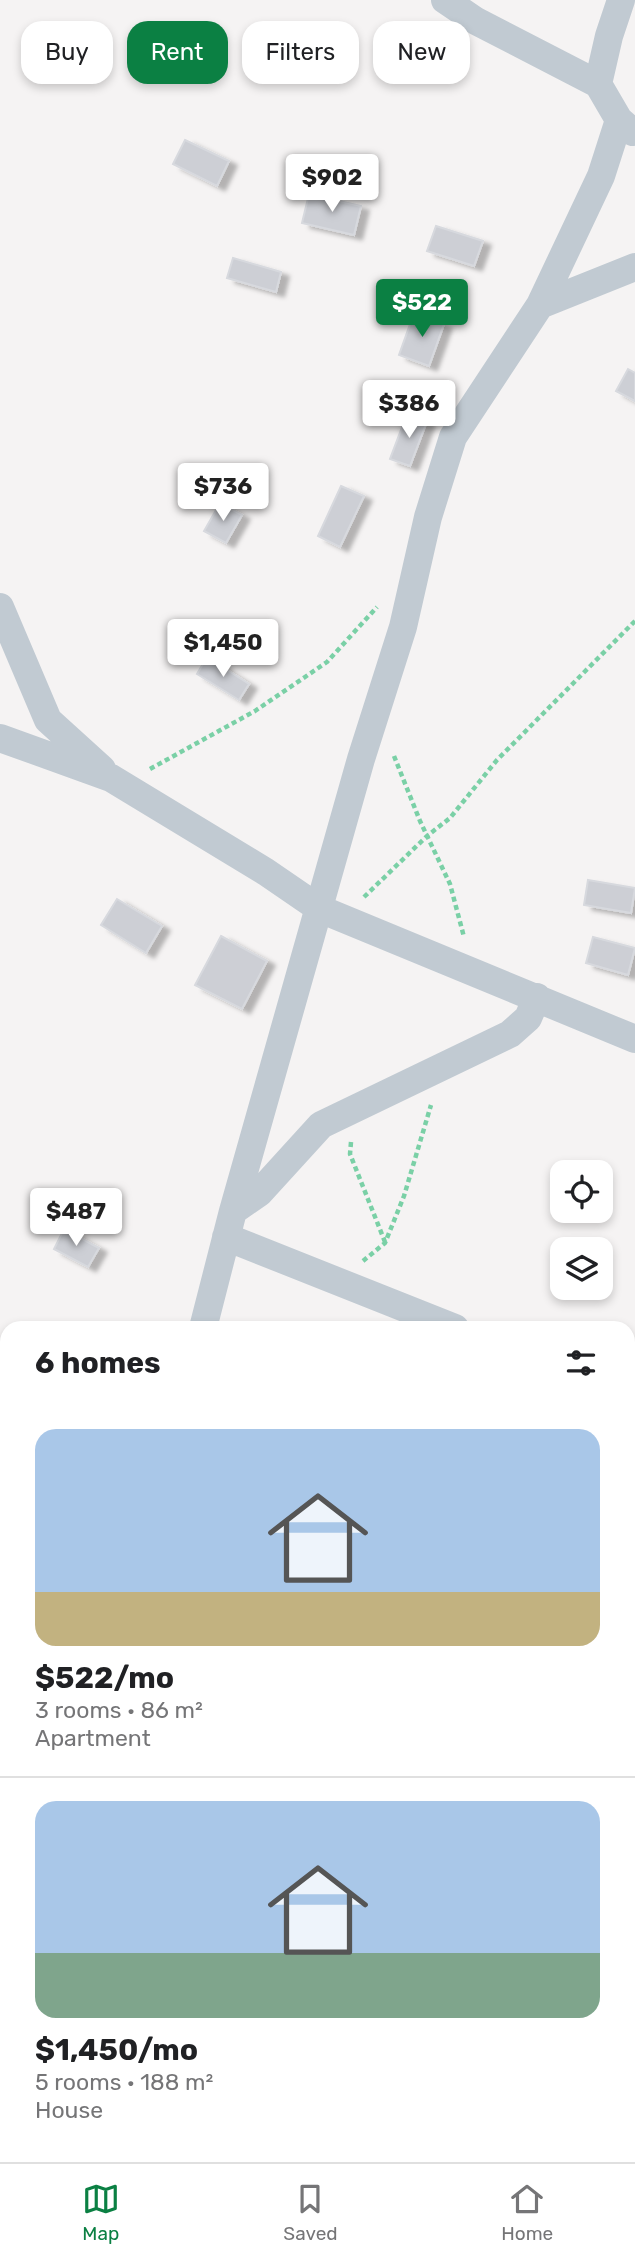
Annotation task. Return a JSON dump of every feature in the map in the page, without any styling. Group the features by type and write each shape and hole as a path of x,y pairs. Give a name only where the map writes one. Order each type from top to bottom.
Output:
{"street":[{"path":"205,1321 230,1224 332,913 361,759 403,627 428,517 453,436 540,305 627,127 598,84 476,21 445,0"},
{"path":"598,84 621,0"},
{"path":"540,305 635,267"},
{"path":"0,607 48,720 107,774 332,913 635,1039"},
{"path":"0,738 107,774"},
{"path":"230,1224 321,1125 510,1034 528,1018 537,997"},
{"path":"230,1224 354,1288 437,1321"}],"path":[{"path":"107,774 146,771 255,711 327,662 382,601"},
{"path":"332,913 450,818 497,760 635,621"},
{"path":"390,745 450,884 474,971"},
{"path":"354,1288 361,1262 385,1243 404,1196 442,1067"},
{"path":"355,1108 350,1154 385,1243"}],"building":[{"path":"185,140 229,161 217,186 173,164"},
{"path":"309,194 361,206 354,235 302,223"},
{"path":"436,226 483,241 474,266 427,251"},
{"path":"233,258 281,272 276,292 227,278"},
{"path":"414,313 444,324 429,366 399,355"},
{"path":"628,369 635,373 635,401 616,391"},
{"path":"407,414 427,421 410,466 390,459"},
{"path":"341,486 364,496 340,547 318,536"},
{"path":"220,503 242,515 226,543 204,531"},
{"path":"207,657 249,684 239,700 197,674"},
{"path":"588,880 635,888 631,913 584,905"},
{"path":"117,899 162,926 146,953 101,925"},
{"path":"221,936 267,961 242,1009 195,985"},
{"path":"593,937 635,948 628,975 586,963"},
{"path":"64,1229 99,1248 88,1267 54,1249"}]}
